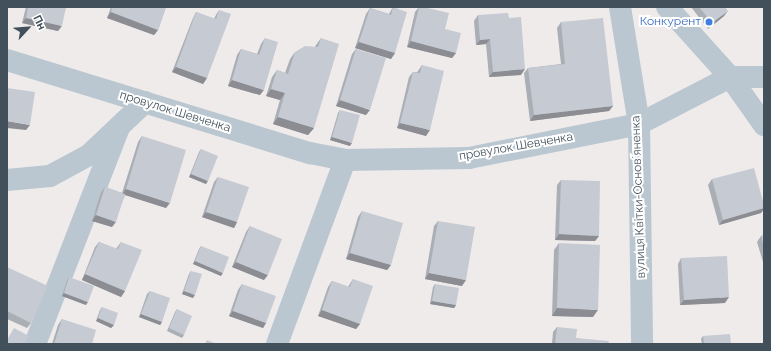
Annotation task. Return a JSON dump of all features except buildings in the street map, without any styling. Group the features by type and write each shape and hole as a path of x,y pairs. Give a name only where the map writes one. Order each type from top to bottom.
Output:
{"street":[{"name":"вулиця Квітки-Основʼяненка","path":"620,7 639,124 644,343"},
{"path":"667,7 730,77 764,125"},
{"name":"провулок Шевченка","path":"7,60 310,153 345,160 469,158 639,124 730,77"},
{"path":"730,77 764,77"},
{"path":"7,180 50,176 89,155 145,102"},
{"path":"35,344 120,126"},
{"path":"277,344 345,160"}],"place":[{"name":"Конкурент","path":"709,22"}]}
